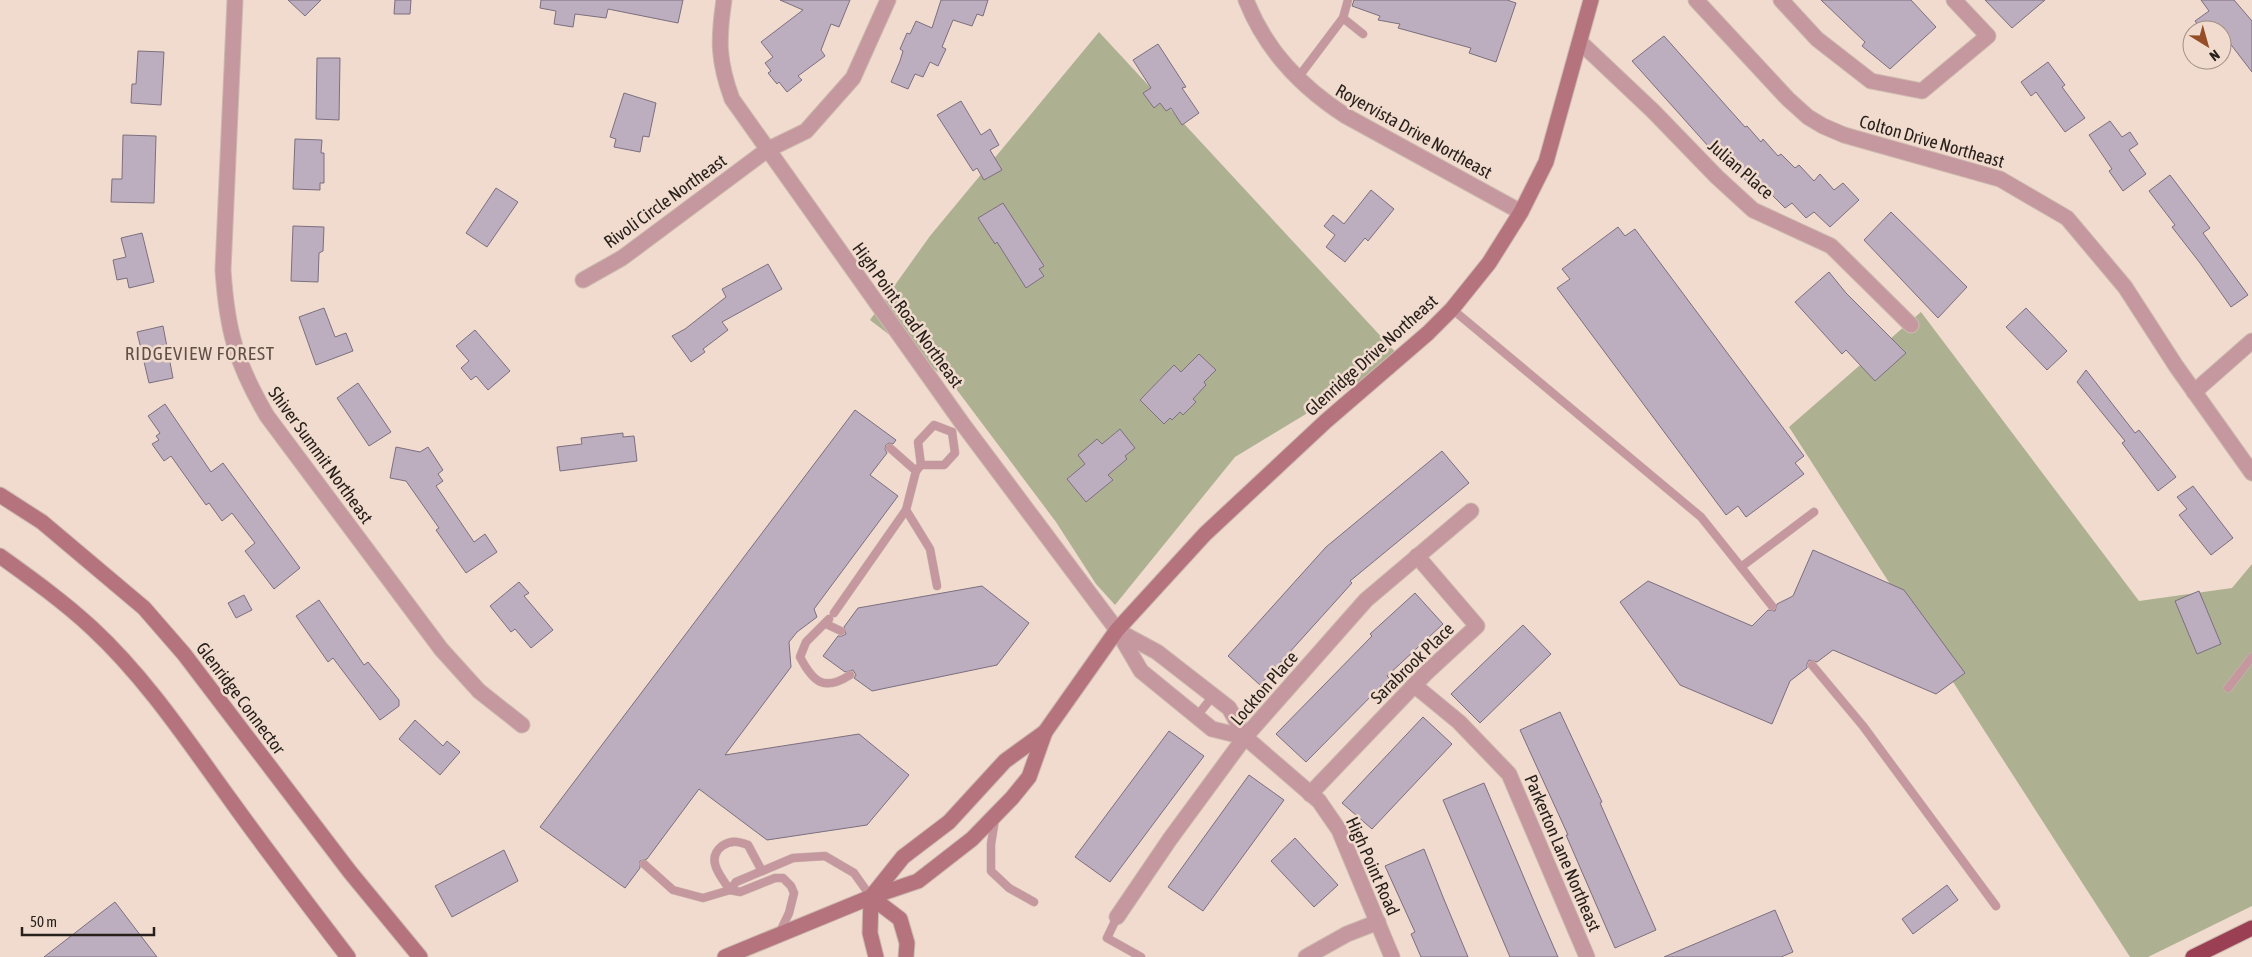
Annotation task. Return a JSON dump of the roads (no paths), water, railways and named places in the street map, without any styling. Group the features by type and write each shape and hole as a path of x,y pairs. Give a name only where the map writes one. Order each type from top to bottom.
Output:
{"highway":[{"path":"2193,957 2252,928"}],"main road":[{"name":"Glenridge Drive Northeast","path":"1045,732 1117,630 1150,592 1205,534 1253,488 1326,421 1402,357 1452,308 1489,263 1521,212 1546,162 1591,0"},
{"name":"Glenridge Connector","path":"0,495 42,522 144,608 184,654 350,872 420,957"},
{"path":"0,556 54,596 94,629 125,663 202,760 298,893 348,957"},
{"path":"725,957 871,897 918,881 948,859 995,818 1029,777 1045,732"},
{"path":"876,957 870,933 871,897 904,857 949,822 1005,761 1045,732"},
{"path":"871,897 900,919 907,943 906,957"}],"street":[{"name":"Shiver Summit Northeast","path":"235,0 223,270 226,313 236,354 249,386 267,416 441,649 479,691 522,725"},
{"name":"High Point Road Northeast","path":"724,0 719,49 723,74 732,99 957,428 1117,630"},
{"name":"Rivoli Circle Northeast","path":"583,280 622,258 767,150 806,131 852,78 888,0"},
{"name":"Royervista Drive Northeast","path":"1246,0 1265,40 1282,63 1322,101 1521,212"},
{"name":"Colton Drive Northeast","path":"1696,0 1788,99 1808,117 1823,126 1844,135 2000,179 2067,218 2125,287 2194,392 2252,473"},
{"path":"1782,0 1817,39 1871,81 1922,91 1988,36 1954,0"},
{"name":"Julian Place","path":"1580,42 1753,210 1831,246 1911,325"},
{"path":"2194,392 2252,341"},
{"name":"Lockton Place","path":"1117,917 1245,737 1366,600 1471,511"},
{"name":"Sarabrook Place","path":"1310,794 1414,685 1477,626 1417,556"},
{"name":"High Point Road","path":"1117,630 1157,652 1229,708 1245,737 1318,801 1339,830 1392,957"},
{"name":"High Point Road","path":"1117,630 1141,671 1212,729 1245,737"},
{"name":"Parkerton Lane Northeast","path":"1414,685 1459,722 1509,774 1587,957"},
{"path":"1306,957 1347,934 1378,922"}],"lane":[{"path":"1297,79 1342,18 1348,0"},
{"path":"1342,18 1363,34"},
{"path":"1452,308 1701,517 1772,606"},
{"path":"850,676 837,684 823,684 809,674 800,657 806,642 830,619 906,510 918,468 918,442 934,425 957,428 955,453 944,465 918,468 890,448"},
{"path":"906,510 930,549 937,586"},
{"path":"1740,567 1814,512"},
{"path":"830,619 841,631"},
{"path":"2228,688 2252,657"},
{"path":"1812,665 1863,726 1996,906"},
{"path":"1197,716 1213,696"},
{"path":"995,818 991,844 991,871 1009,888 1034,902"},
{"path":"730,890 716,868 714,859 716,850 726,843 737,841 748,845 762,871"},
{"path":"730,890 736,882 793,858 825,856 854,873 871,897"},
{"path":"644,864 673,890 703,898 730,890 740,892 774,878 787,881 794,893 793,900 779,934"},
{"path":"1117,917 1107,938 1141,957"}],"district":[{"name":"RIDGEVIEW FOREST","path":"200,353"}]}
